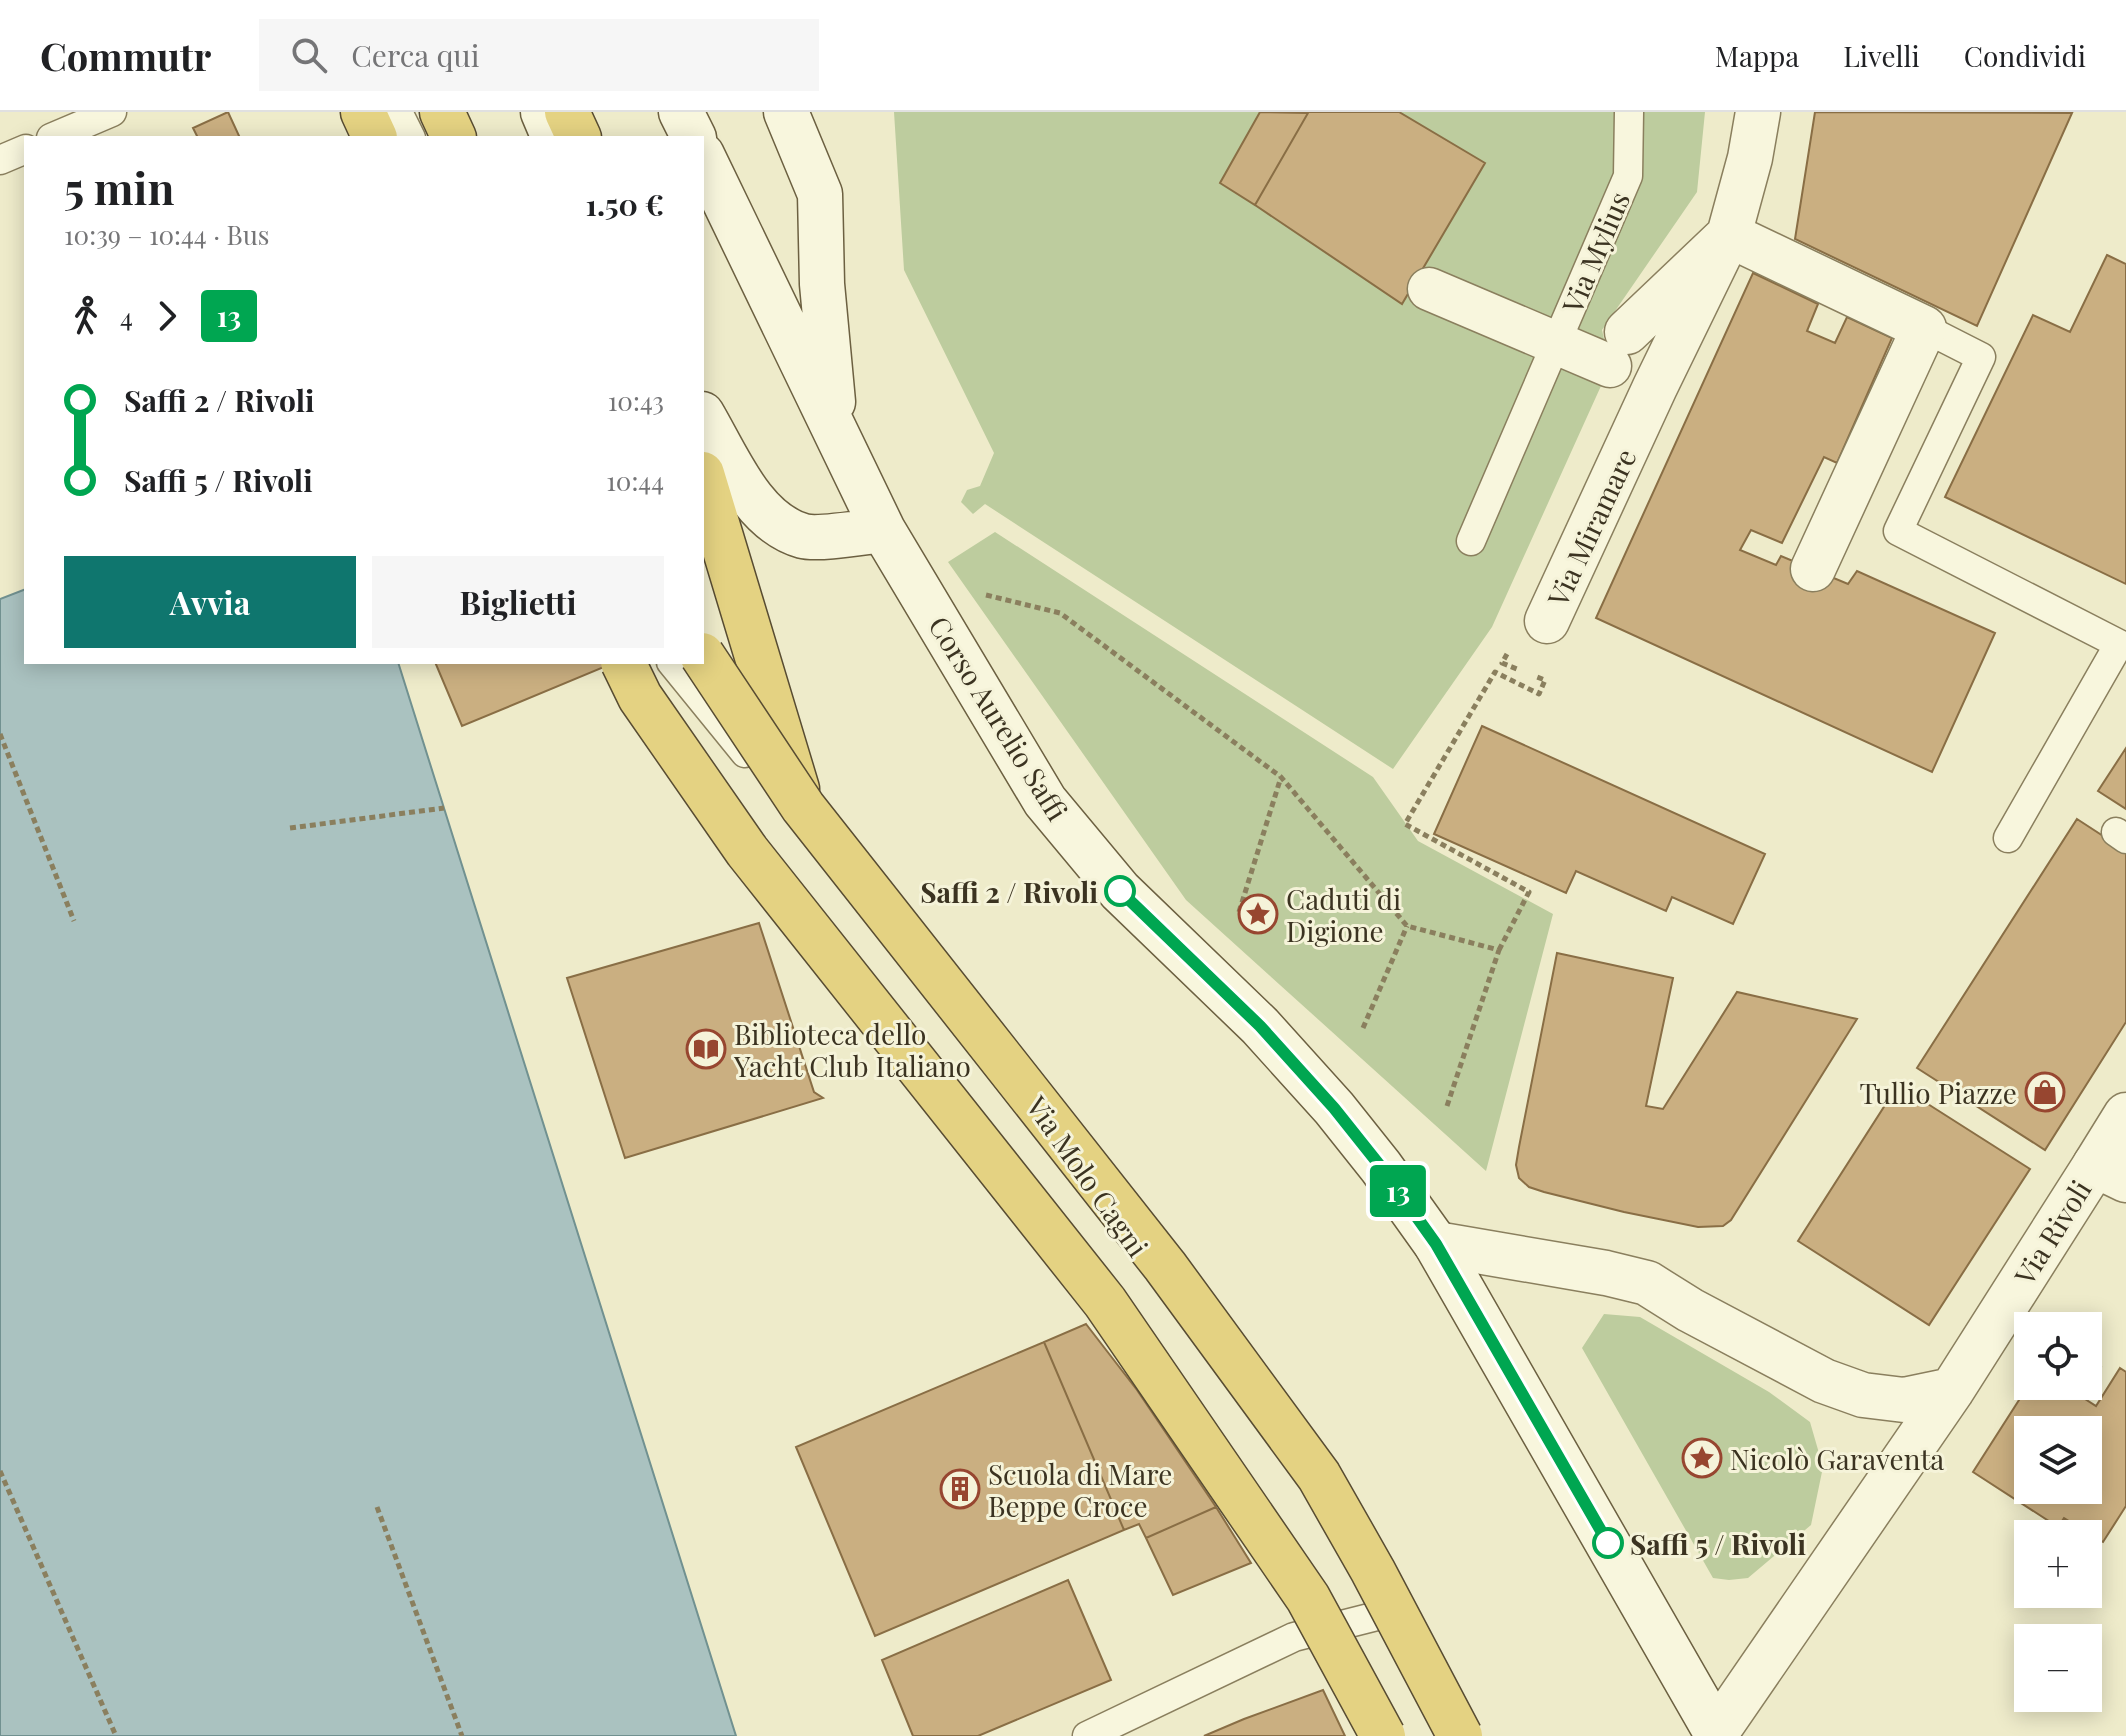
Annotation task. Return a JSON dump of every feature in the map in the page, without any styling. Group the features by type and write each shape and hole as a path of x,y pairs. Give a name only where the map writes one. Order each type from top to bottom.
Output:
{"highway":[{"path":"363,112 374,136"},
{"path":"442,112 453,136"},
{"path":"567,112 578,136"},
{"path":"704,481 803,807"},
{"path":"704,658 803,807 1165,1266 1311,1465 1373,1571 1460,1736"},
{"path":"624,664 640,697 747,851 1105,1302 1308,1598 1383,1736"}],"main road":[{"path":"543,112 553,136"},
{"path":"681,112 693,136"},
{"path":"786,112 820,194 822,284 836,432"},
{"name":"Via Miramare","path":"1547,621 1729,235 1750,158 1758,112"},
{"name":"Corso Aurelio Saffi","path":"704,159 883,530 1045,801 1120,891 1260,1026 1381,1167 1436,1244 1717,1735 1952,1390"},
{"path":"1618,349 1729,235 1924,328 1813,569"},
{"path":"704,417 744,486 778,525 805,537 883,530"},
{"name":"Via Rivoli","path":"1952,1390 2110,1173 2126,1115"},
{"path":"1436,1244 1647,1283 1824,1381 1863,1395 1904,1400 1952,1390"}],"street":[{"name":"Via Mylius","path":"1429,289 1556,343 1618,349"}],"lane":[{"path":"56,136 112,112"},
{"path":"398,112 410,136"},
{"name":"Via Mylius","path":"1471,541 1628,176 1629,112"},
{"path":"0,160 24,150"},
{"path":"1924,328 1981,357 1898,531 2122,644 2008,838"},
{"name":"Via Molo Cagni","path":"673,664 783,800 933,953 1166,1288 1299,1471 1385,1614 1438,1736"},
{"path":"1087,1736 1294,1637 1385,1614"}],"path":[{"path":"982,594 1060,613 1281,777 1407,926 1499,950 1447,1106"},
{"name":"Via Miramare","path":"1499,950 1529,892 1405,824 1495,672 1539,694 1545,680 1502,663 1513,643 1547,621"},
{"path":"0,734 74,921"},
{"path":"1239,912 1281,777"},
{"path":"290,828 444,808"},
{"path":"1363,1028 1407,926"},
{"path":"0,1471 116,1736"},
{"path":"377,1507 462,1736"}],"green space":[{"path":"894,112 1705,112 1697,192 1602,330 1610,366 1492,627 1393,769 985,504 973,514 961,502 967,490 980,486 994,453 904,270"},
{"path":"995,532 1373,777 1418,841 1553,914 1486,1171 1186,900 948,562"},
{"path":"1604,1314 1640,1317 1769,1392 1810,1422 1823,1467 1811,1525 1748,1578 1713,1578 1582,1348"}],"water":[{"path":"24,590 24,664 399,664 736,1736 0,1736 0,599"}],"building":[{"path":"228,112 239,136 197,136 193,128"},
{"path":"1260,112 1308,113 1255,205 1220,183"},
{"path":"1306,112 1399,112 1485,163 1402,304 1255,205"},
{"path":"1815,112 2072,113 1977,326 1795,239"},
{"path":"2107,255 2126,264 2126,584 1945,497 2033,315 2070,332"},
{"path":"1753,273 1818,304 1807,331 1835,343 1847,317 1892,338 1837,463 1824,457 1782,543 1751,530 1740,550 1776,565 1781,556 1848,584 1857,571 1995,633 1932,772 1596,618"},
{"path":"436,664 603,664 604,667 462,726"},
{"path":"1482,726 1765,854 1733,924 1672,897 1666,911 1576,871 1566,893 1434,834"},
{"path":"2126,748 2126,809 2098,791"},
{"path":"2077,819 2126,851 2126,1022 2045,1150 1917,1068"},
{"path":"759,923 814,1092 823,1098 625,1158 567,978"},
{"path":"1557,953 1673,978 1646,1106 1663,1109 1737,992 1857,1019 1731,1220 1723,1226 1698,1227 1624,1212 1544,1192 1529,1187 1519,1178 1516,1165 1519,1147"},
{"path":"1898,1085 2030,1169 1929,1325 1798,1241"},
{"path":"1086,1324 1137,1390 1216,1507 1146,1538 1139,1524 1124,1530 1044,1342"},
{"name":"Scuola di Mare Beppe Croce","path":"1044,1342 1124,1530 875,1636 796,1447"},
{"path":"2120,1368 2126,1372 2126,1506 2103,1542 2102,1520 2047,1520 2022,1504 2102,1504 2102,1416 2014,1416 2014,1499 1973,1472 2019,1400 2087,1400 2096,1406"},
{"path":"1216,1507 1251,1563 1173,1595 1146,1538"},
{"path":"1068,1580 1111,1680 978,1736 913,1736 882,1660"},
{"path":"1323,1690 1345,1736 1204,1736 1244,1719"}],"bus line":[{"name":"13","path":"1120,891 1260,1026 1334,1108 1381,1167 1436,1244 1608,1543"}],"place":[{"name":"Saffi 2 / Rivoli","path":"1120,891"},
{"name":"Caduti di Digione","path":"1258,914"},
{"name":"Biblioteca dello Yacht Club Italiano","path":"706,1049"},
{"name":"Tullio Piazze","path":"2045,1092"},
{"name":"Nicolò Garaventa","path":"1702,1458"},
{"name":"Scuola di Mare Beppe Croce","path":"960,1489"},
{"name":"Saffi 5 / Rivoli","path":"1608,1543"}]}
